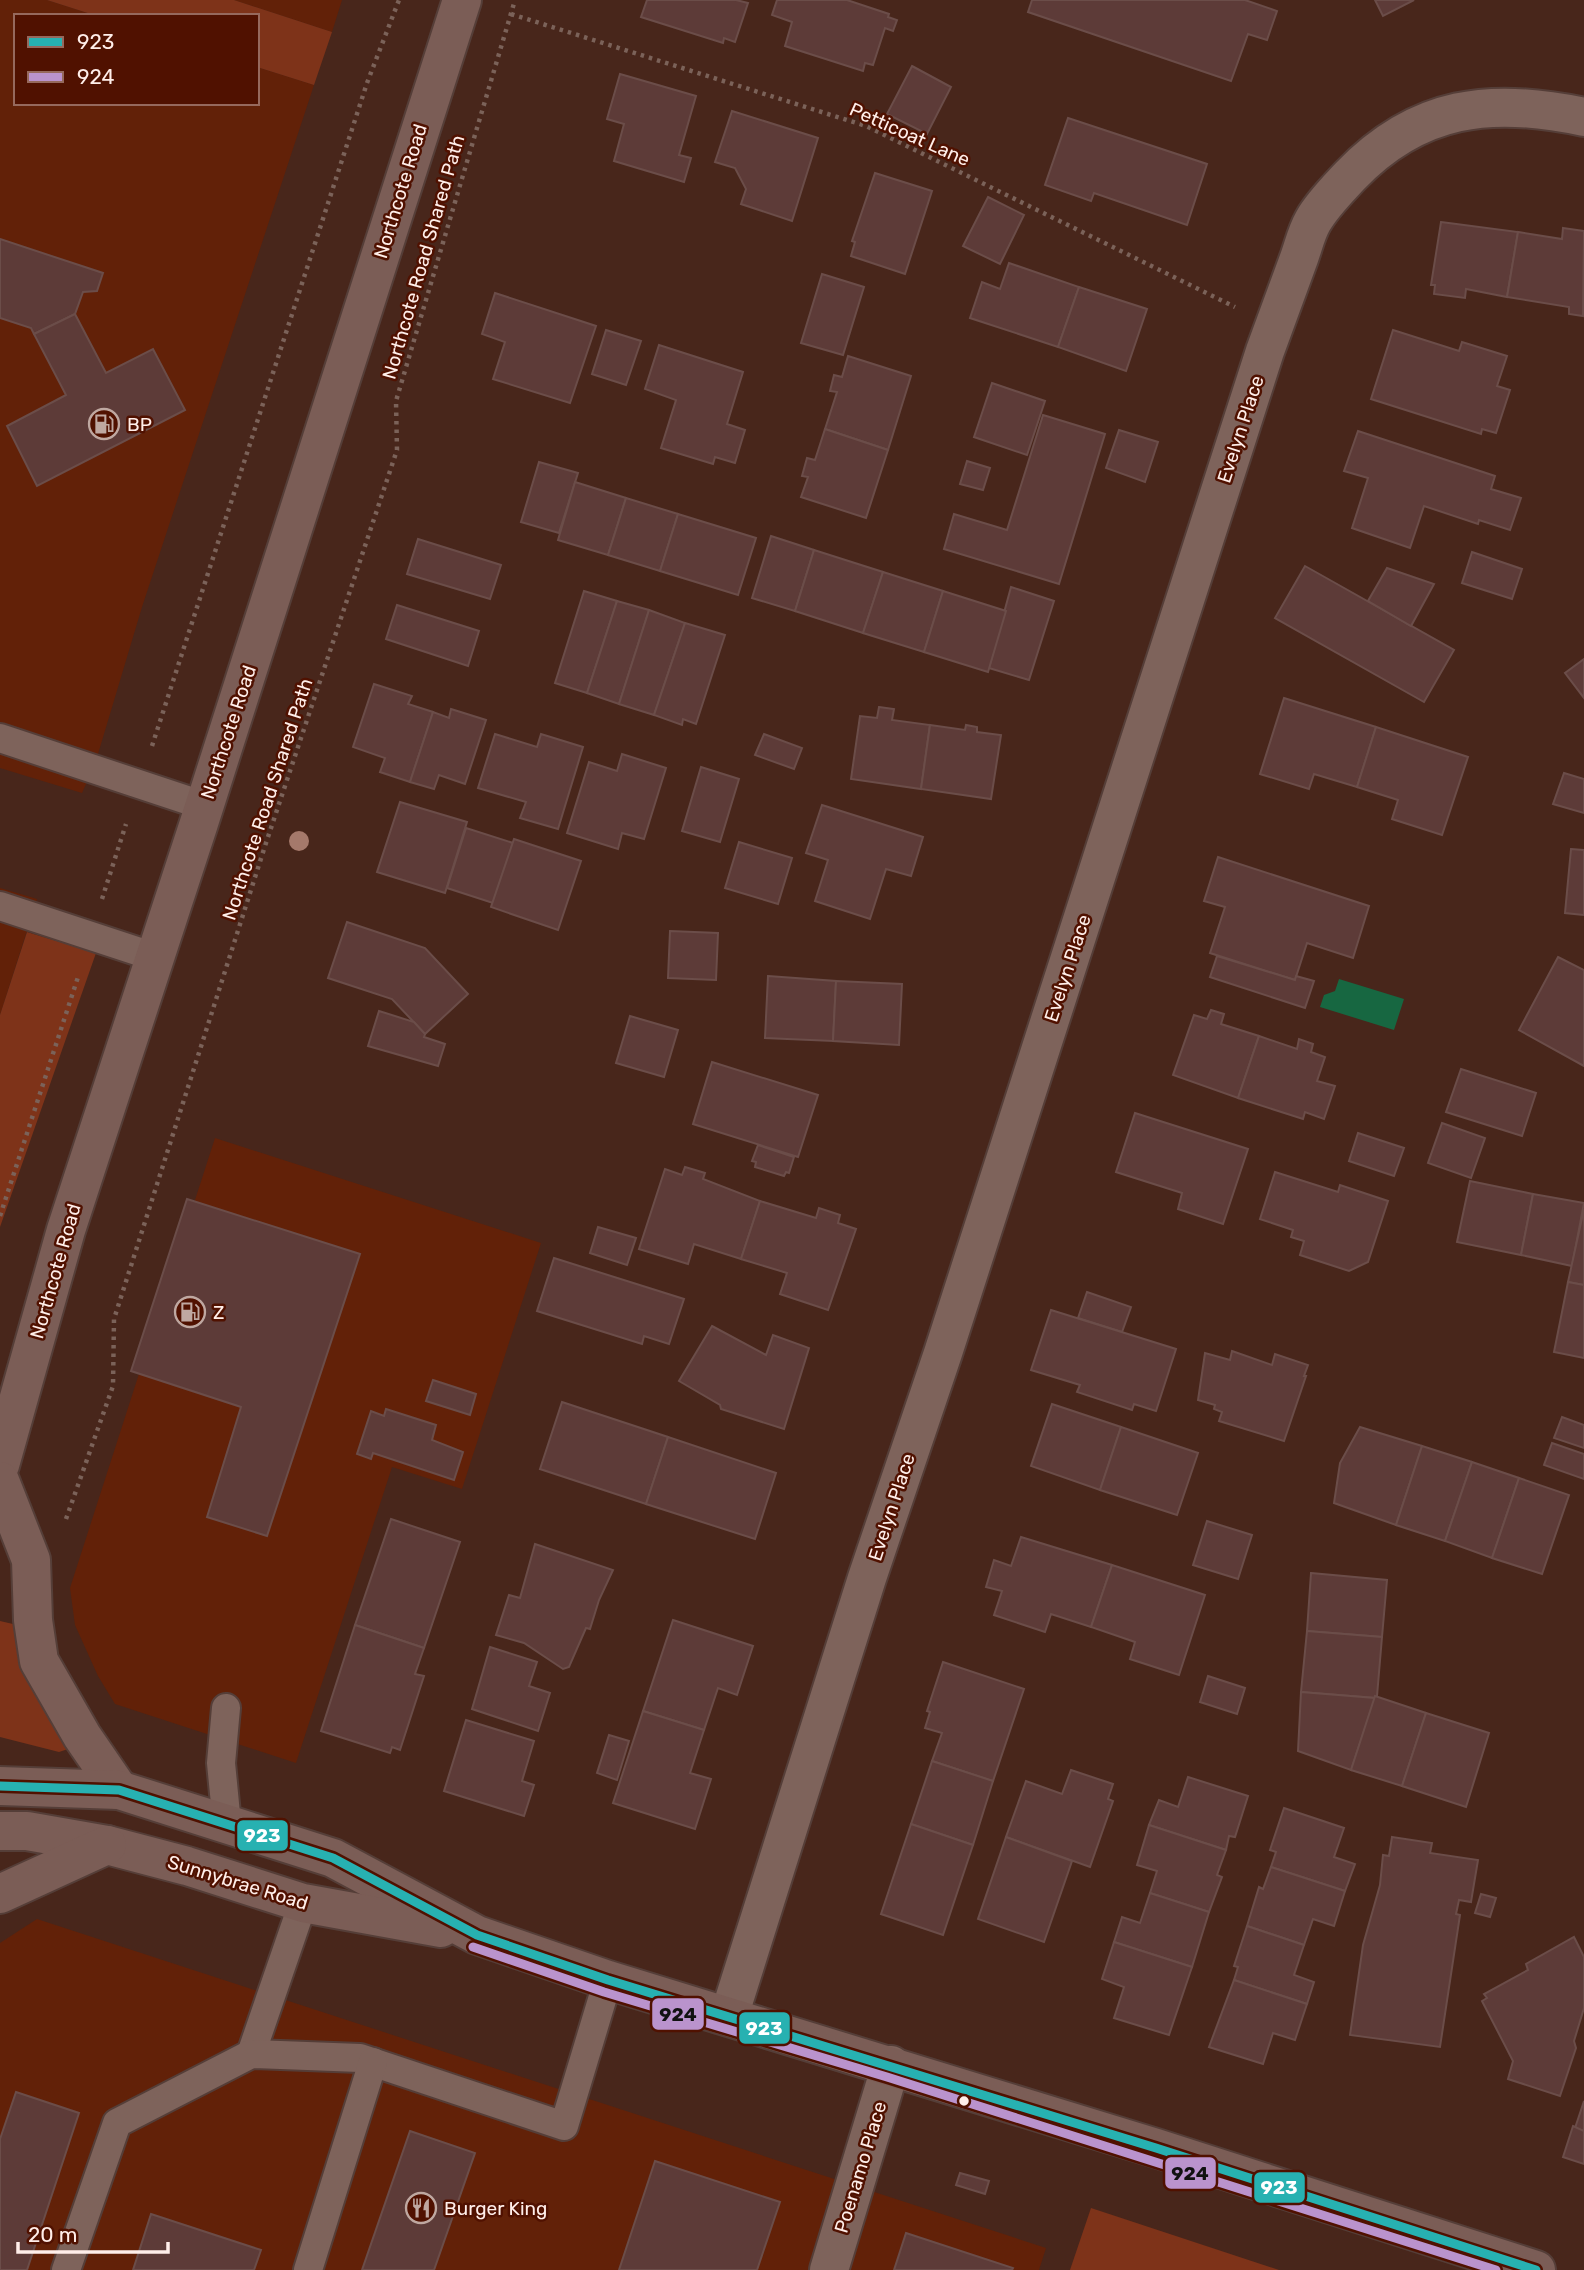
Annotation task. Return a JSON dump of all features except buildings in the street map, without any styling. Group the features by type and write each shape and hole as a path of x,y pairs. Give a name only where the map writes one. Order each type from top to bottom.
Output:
{"main road":[{"name":"Northcote Road","path":"0,1465 66,1230 205,806 462,0"},
{"path":"0,1481 31,1560 33,1620 39,1661 82,1736 119,1790"},
{"name":"Sunnybrae Road","path":"0,1786 119,1790 333,1858 477,1935"},
{"name":"Sunnybrae Road","path":"0,1831 27,1831 107,1844 303,1903 477,1935 608,1980 891,2065 1536,2270"},
{"path":"0,1894 107,1844"}],"street":[{"name":"Evelyn Place","path":"729,2016 867,1578 943,1353 1258,375 1313,221 1336,191 1362,164 1390,141 1441,116 1491,108 1523,107 1584,117"},
{"name":"Poenamo Place","path":"829,2270 891,2065"}],"lane":[{"path":"0,738 205,806"},
{"path":"0,906 155,957"},
{"path":"226,1708 221,1763 227,1825"},
{"path":"251,2054 303,1903"},
{"path":"66,2270 117,2123 251,2054 360,2058 564,2126 608,1980"},
{"path":"308,2270 373,2062"}],"path":[{"path":"0,1216 367,83 399,0"},
{"name":"Northcote Road Shared Path","path":"64,1524 113,1386 114,1319 265,846 397,450 396,401 515,0"},
{"name":"Petticoat Lane","path":"511,13 866,126 1241,310"}],"shaded area":[{"path":"0,0 47,0 91,14 14,14 14,105 259,105 259,68 314,85 142,607 95,764 82,793 0,768"},
{"path":"47,0 234,0 332,32 314,85 259,68 259,14 91,14"},
{"path":"234,0 342,0 332,32"},
{"path":"0,888 37,899 0,1015"},
{"path":"27,932 96,953 0,1227 0,1015"},
{"path":"1339,979 1404,999 1394,1030 1320,1007 1324,995 1335,991"},
{"path":"215,1138 541,1243 462,1489 392,1467 296,1763 115,1704 98,1676 75,1625 70,1588"},
{"path":"0,1621 13,1624 16,1641 28,1673 74,1747 59,1752 0,1737"},
{"path":"37,1919 1046,2248 1039,2270 0,2270 0,1943"},
{"path":"1091,2208 1279,2270 1070,2270"}],"transit line":[{"name":"923","path":"0,1786 119,1790 333,1858 477,1935 608,1980 1156,2148 1536,2270"},
{"name":"924","path":"473,1947 604,1992 887,2077 1496,2270"}],"place":[{"name":"BP","path":"104,424"},
{"name":"Z","path":"190,1312"},
{"name":"Burger King","path":"421,2208"}]}
